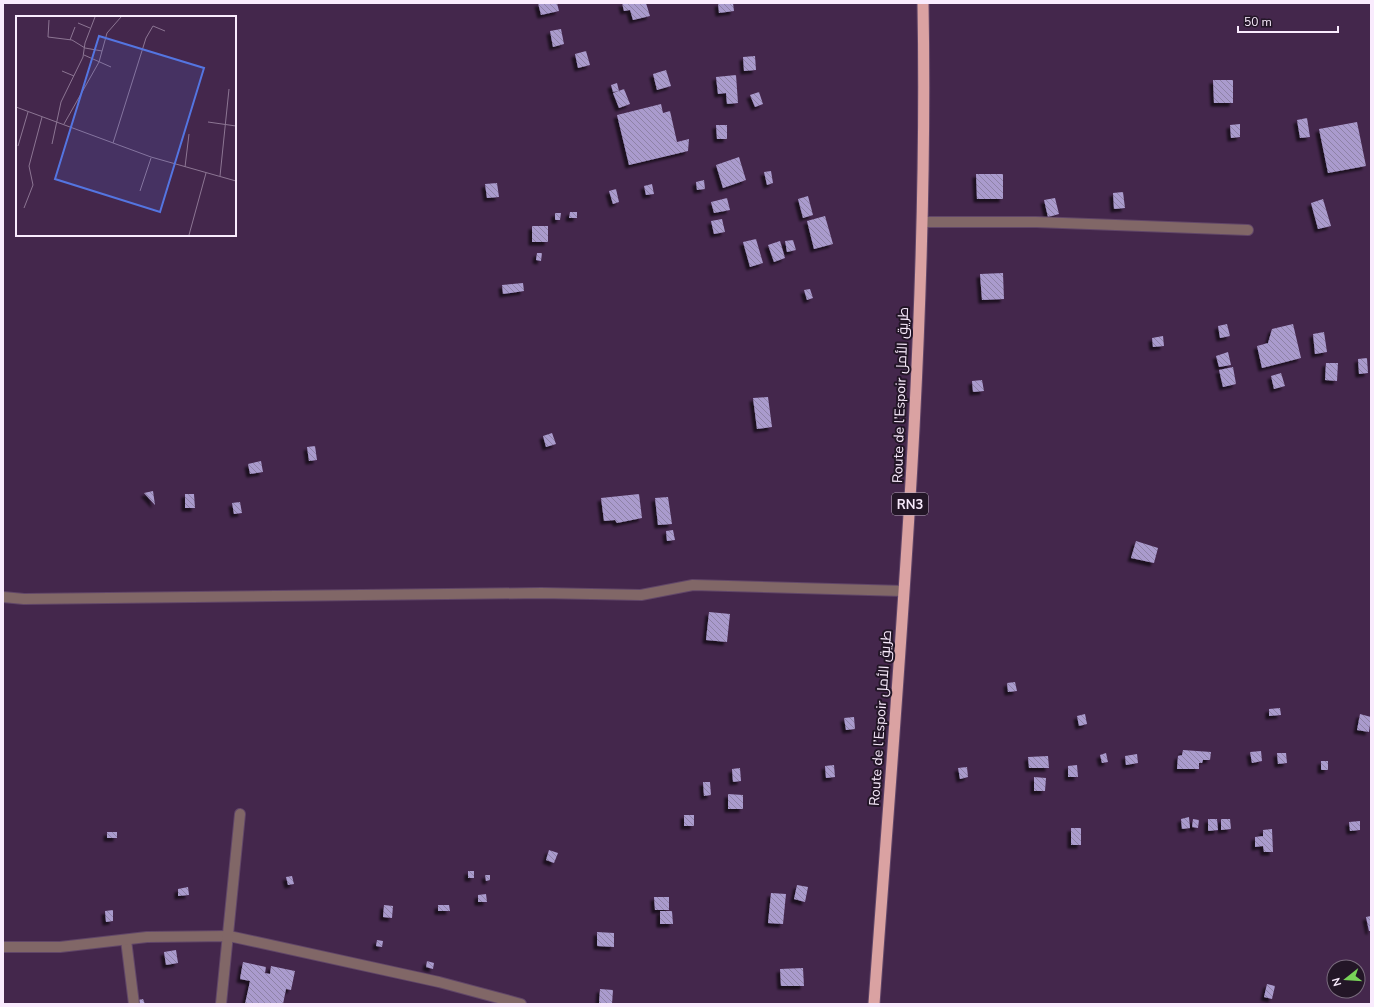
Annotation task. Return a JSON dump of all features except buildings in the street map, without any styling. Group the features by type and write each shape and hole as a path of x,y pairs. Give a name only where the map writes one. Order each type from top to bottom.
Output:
{"highway":[{"name":"Route de l’Espoir طريق الأمل","path":"874,1004 912,469 922,222 924,64 923,3"}],"street":[{"path":"922,222 1036,222 1248,230"},
{"path":"3,597 40,599 541,593 641,596 693,585 904,592"},
{"path":"221,1004 240,814"},
{"path":"3,947 60,947 147,937 229,936 438,982 521,1004"},
{"path":"126,940 134,1004"}]}
